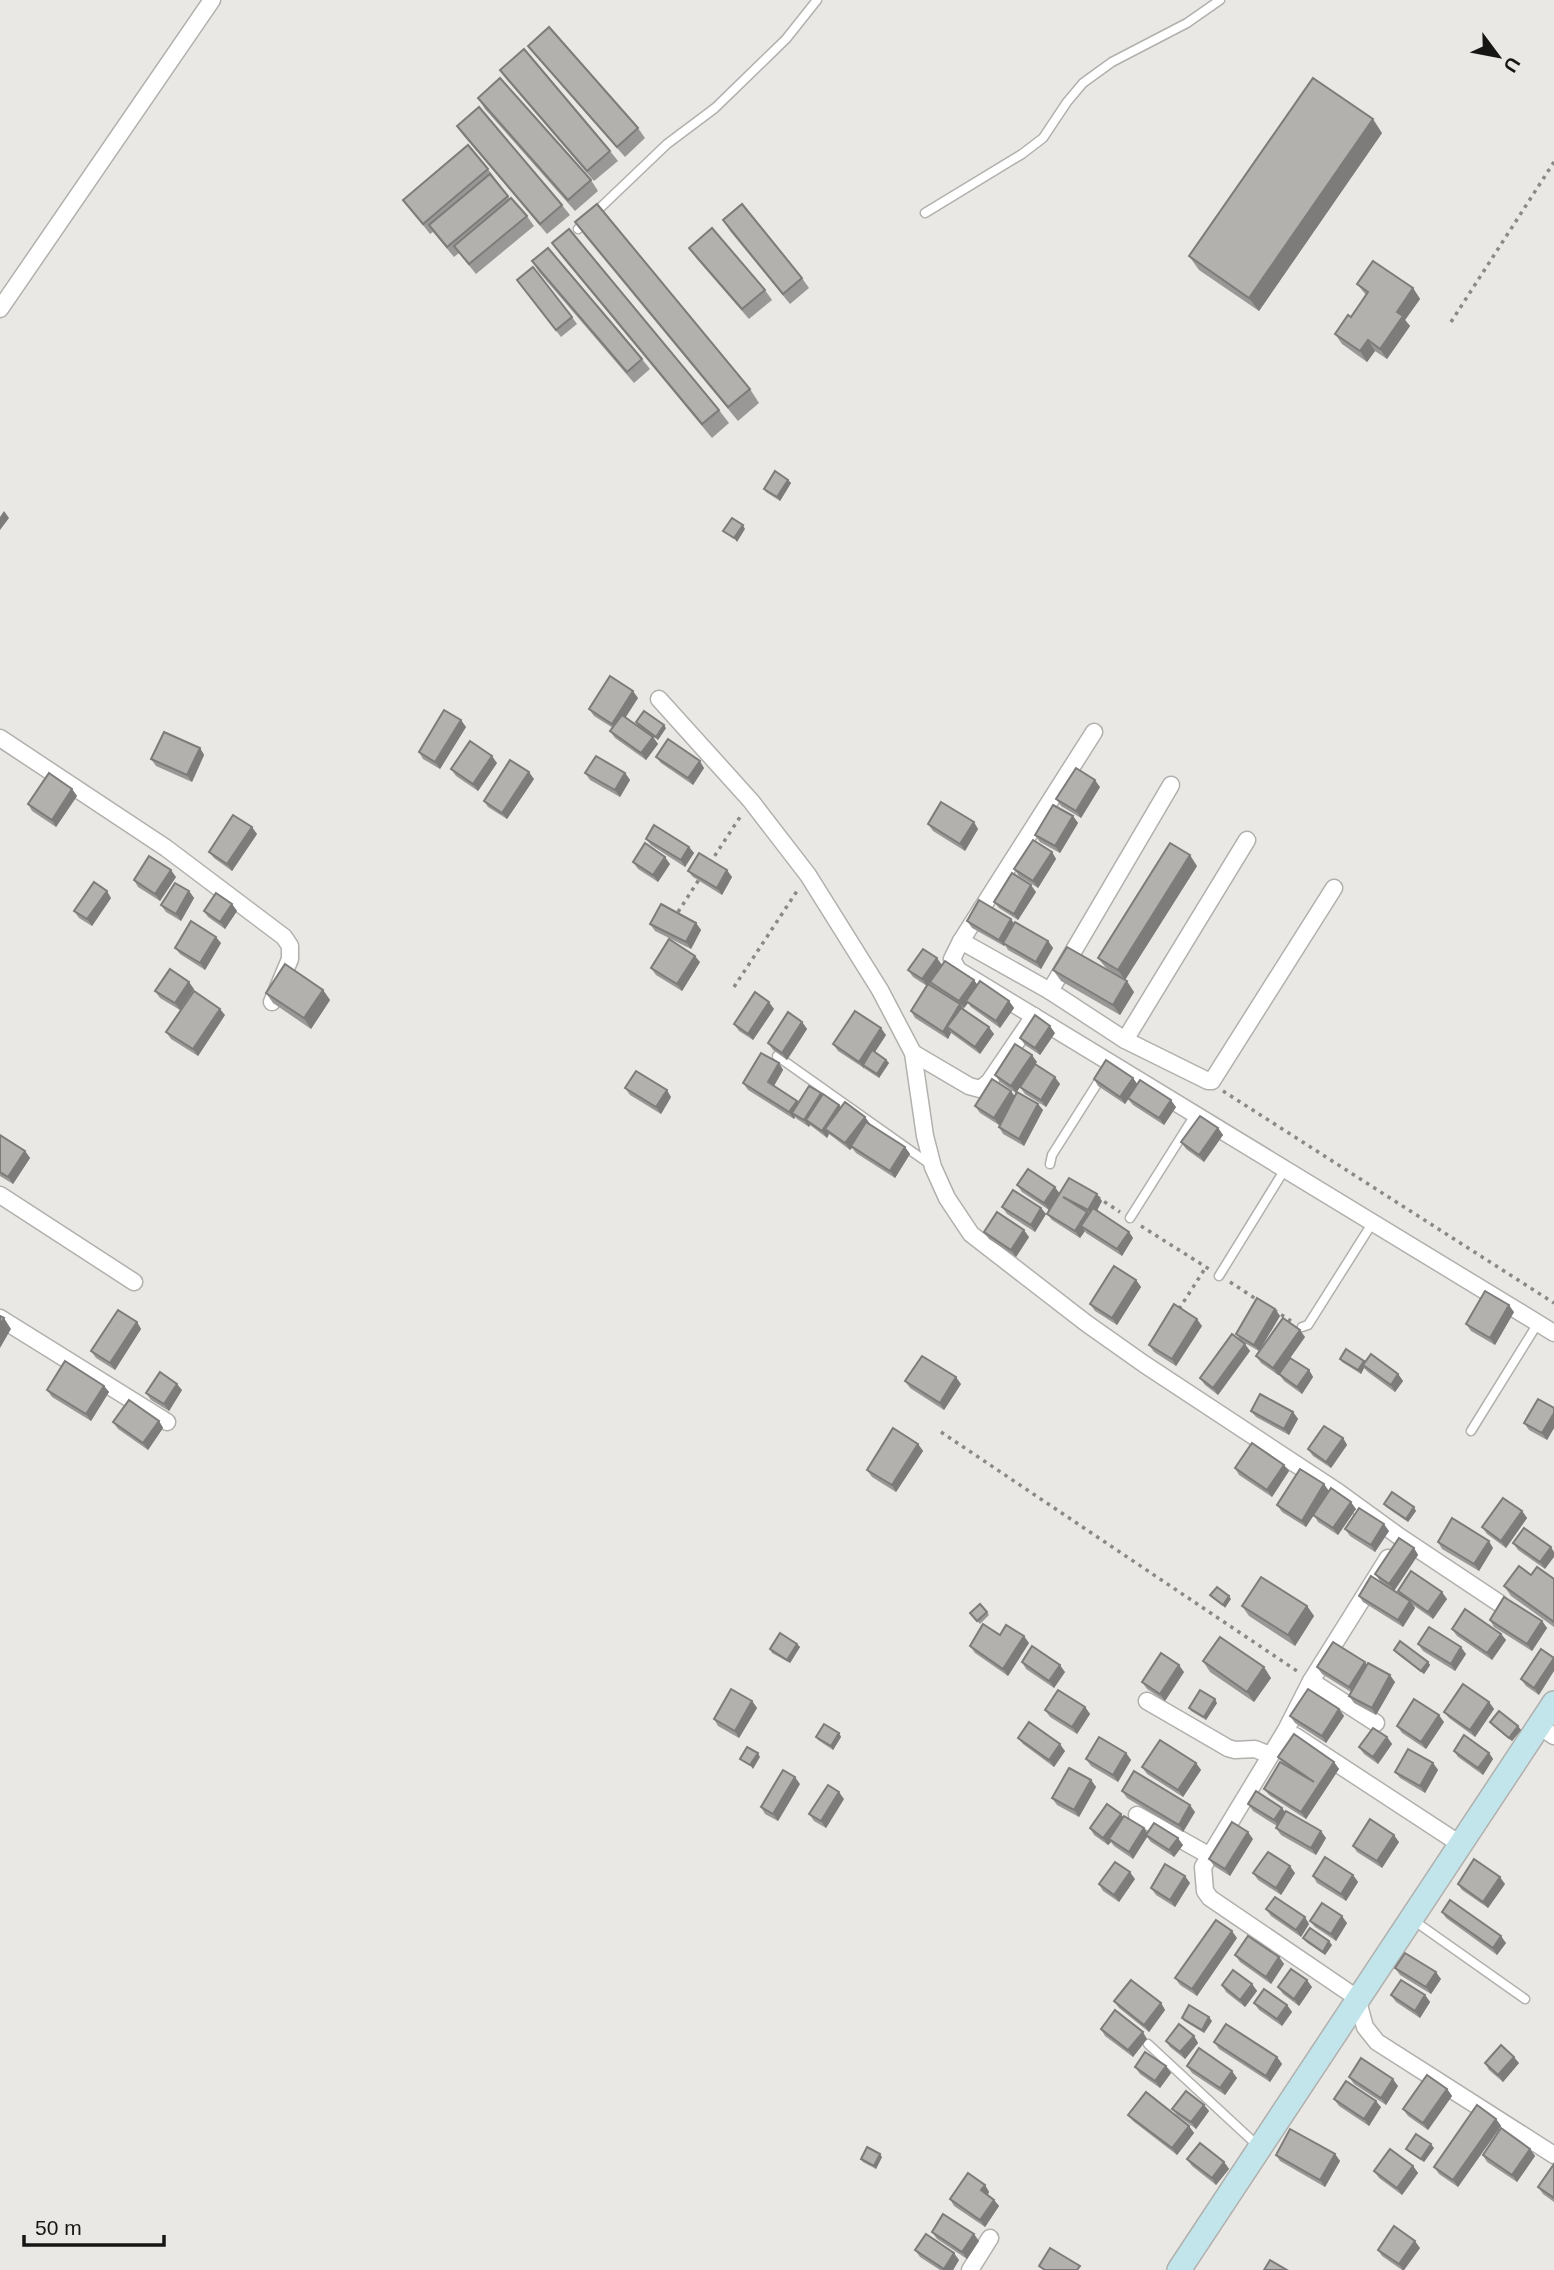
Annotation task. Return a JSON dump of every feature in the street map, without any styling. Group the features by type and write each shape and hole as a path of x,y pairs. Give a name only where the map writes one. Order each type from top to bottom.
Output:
{"main road":[{"path":"1179,2270 1460,1844 1546,1731 1554,1703"}],"street":[{"path":"0,309 212,0"},
{"path":"659,699 751,801 808,874 880,990 914,1053 925,1136 933,1167 947,1198 971,1234 1144,1364 1338,1492 1499,1603"},
{"path":"1094,732 961,941 952,959 958,970 1554,1333"},
{"path":"0,738 166,848 284,937 290,946 290,959 272,1002"},
{"path":"1050,991 1171,785"},
{"path":"1125,1040 1247,840"},
{"path":"961,941 1050,991 1125,1040 1208,1082 1214,1079 1334,888"},
{"path":"914,1053 969,1086 980,1089 989,1082 1034,1016"},
{"path":"0,1195 134,1282"},
{"path":"0,1318 167,1422"},
{"path":"1400,1537 1311,1681 1286,1730 1203,1867 1205,1891 1210,1899 1357,1998 1365,2027 1377,2042 1554,2155"},
{"path":"1311,1681 1376,1723"},
{"path":"1147,1701 1228,1748 1255,1749 1270,1755"},
{"path":"1286,1730 1460,1844"},
{"path":"1137,1815 1210,1856"},
{"path":"971,2270 990,2238"}],"lane":[{"path":"578,229 667,144 715,107 778,47 817,0"},
{"path":"925,213 1023,154 1043,138 1083,83 1112,62 1187,23 1220,0"},
{"path":"777,1056 933,1167"},
{"path":"1050,1164 1052,1155 1111,1063"},
{"path":"1130,1218 1195,1115"},
{"path":"1219,1276 1285,1169"},
{"path":"1302,1327 1308,1325 1373,1222"},
{"path":"1471,1431 1538,1323"},
{"path":"1410,1919 1525,1999"},
{"path":"1149,2045 1259,2147"}],"path":[{"path":"1451,322 1554,162"},
{"path":"678,912 751,801"},
{"path":"734,987 808,874"},
{"path":"1208,1082 1554,1303"},
{"path":"1088,1191 1262,1303"},
{"path":"1178,1310 1206,1266"},
{"path":"1273,1310 1302,1327"},
{"path":"941,1432 1311,1681"}],"building":[{"path":"549,27 638,128 617,147 528,46"},
{"path":"524,49 610,151 587,171 500,70"},
{"path":"500,78 591,180 568,200 478,98"},
{"path":"1313,78 1373,119 1249,298 1189,256"},
{"path":"479,107 562,205 540,224 457,126"},
{"path":"468,145 488,169 423,224 403,200"},
{"path":"490,174 508,196 447,247 429,225"},
{"path":"511,198 527,216 469,264 454,246"},
{"path":"597,204 750,389 728,407 575,222"},
{"path":"742,204 802,278 783,294 723,220"},
{"path":"712,228 765,290 742,309 689,248"},
{"path":"569,229 719,410 702,424 552,243"},
{"path":"548,248 642,359 627,372 532,261"},
{"path":"1373,261 1413,288 1397,312 1403,316 1380,349 1368,340 1360,351 1335,334 1368,292 1357,284"},
{"path":"533,267 572,317 556,330 517,280"},
{"path":"775,471 788,480 777,497 764,489"},
{"path":"732,518 743,525 734,538 723,531"},
{"path":"610,676 633,691 612,724 589,709"},
{"path":"444,710 461,720 435,762 419,752"},
{"path":"644,711 664,725 656,737 636,722"},
{"path":"622,715 653,737 641,753 610,731"},
{"path":"164,732 200,748 187,775 151,759"},
{"path":"668,739 700,761 688,778 656,757"},
{"path":"470,741 492,756 473,784 451,769"},
{"path":"596,756 625,773 615,790 585,773"},
{"path":"510,760 529,772 502,813 484,801"},
{"path":"1076,768 1095,780 1076,811 1056,799"},
{"path":"49,773 72,789 52,820 28,804"},
{"path":"941,802 974,822 960,844 928,824"},
{"path":"1053,805 1073,816 1055,846 1035,835"},
{"path":"233,815 252,827 227,864 209,852"},
{"path":"654,825 689,847 681,860 646,839"},
{"path":"1033,840 1052,852 1033,881 1014,869"},
{"path":"645,843 665,857 653,875 633,862"},
{"path":"1170,843 1190,855 1118,970 1098,958"},
{"path":"699,853 727,870 717,888 688,871"},
{"path":"149,856 171,870 155,894 134,880"},
{"path":"1012,873 1031,885 1014,914 994,902"},
{"path":"94,882 107,891 87,919 74,911"},
{"path":"175,883 189,891 176,914 161,905"},
{"path":"216,893 232,904 220,922 204,911"},
{"path":"979,900 1011,919 999,940 967,921"},
{"path":"661,904 696,923 686,942 650,924"},
{"path":"191,921 216,937 200,963 175,948"},
{"path":"1015,922 1048,941 1036,962 1003,943"},
{"path":"669,939 695,956 677,984 651,968"},
{"path":"1067,947 1127,981 1113,1005 1053,970"},
{"path":"923,949 937,958 922,979 908,970"},
{"path":"945,961 974,980 959,1001 930,982"},
{"path":"285,964 323,990 304,1018 266,993"},
{"path":"170,969 189,982 175,1003 155,991"},
{"path":"980,981 1009,1001 996,1021 966,1001"},
{"path":"928,984 960,1004 943,1032 911,1011"},
{"path":"194,991 220,1009 193,1049 166,1032"},
{"path":"755,992 769,1002 748,1034 734,1024"},
{"path":"961,1008 989,1027 975,1047 947,1027"},
{"path":"855,1011 881,1028 859,1062 833,1044"},
{"path":"788,1012 802,1022 782,1053 768,1043"},
{"path":"1035,1015 1050,1026 1035,1048 1020,1038"},
{"path":"1015,1044 1032,1055 1011,1086 995,1075"},
{"path":"872,1050 886,1060 877,1074 863,1065"},
{"path":"761,1053 779,1063 768,1082 797,1101 789,1112 743,1083"},
{"path":"1106,1060 1133,1078 1120,1097 1094,1079"},
{"path":"1035,1064 1055,1077 1041,1100 1020,1087"},
{"path":"636,1071 667,1090 656,1107 625,1088"},
{"path":"992,1079 1011,1091 994,1118 975,1106"},
{"path":"1140,1080 1171,1100 1159,1118 1128,1098"},
{"path":"809,1086 821,1093 804,1120 792,1113"},
{"path":"1017,1092 1038,1104 1019,1139 999,1127"},
{"path":"823,1094 839,1105 822,1131 806,1120"},
{"path":"845,1102 865,1117 845,1143 825,1129"},
{"path":"1200,1116 1218,1128 1199,1155 1181,1142"},
{"path":"866,1122 905,1147 890,1171 851,1146"},
{"path":"0,1135 25,1151 8,1177 0,1172"},
{"path":"1028,1169 1055,1187 1044,1203 1017,1185"},
{"path":"1069,1178 1097,1194 1088,1210 1063,1197 1087,1212 1075,1231 1047,1214"},
{"path":"1013,1190 1041,1208 1031,1225 1002,1207"},
{"path":"1093,1208 1129,1232 1117,1249 1081,1226"},
{"path":"997,1212 1024,1230 1011,1250 984,1232"},
{"path":"1114,1266 1136,1280 1112,1318 1090,1304"},
{"path":"1485,1291 1509,1305 1490,1338 1466,1324"},
{"path":"1257,1298 1275,1309 1254,1345 1236,1334"},
{"path":"1174,1304 1197,1319 1172,1359 1149,1345"},
{"path":"118,1310 137,1322 110,1363 91,1351"},
{"path":"1283,1318 1300,1330 1273,1368 1256,1356"},
{"path":"1232,1334 1245,1344 1213,1388 1200,1378"},
{"path":"1346,1349 1364,1361 1358,1370 1340,1359"},
{"path":"1371,1354 1398,1374 1391,1385 1363,1365"},
{"path":"922,1356 956,1377 940,1403 905,1381"},
{"path":"1290,1358 1309,1370 1297,1387 1279,1374"},
{"path":"65,1361 104,1386 86,1414 47,1390"},
{"path":"160,1372 177,1384 164,1404 146,1393"},
{"path":"1260,1394 1293,1412 1284,1429 1251,1411"},
{"path":"1538,1399 1554,1408 1554,1413 1542,1433 1524,1423"},
{"path":"129,1400 159,1421 143,1443 113,1422"},
{"path":"1324,1426 1343,1438 1326,1462 1308,1449"},
{"path":"893,1428 918,1444 892,1485 867,1470"},
{"path":"1252,1443 1284,1465 1267,1490 1235,1468"},
{"path":"1300,1469 1324,1484 1302,1521 1277,1505"},
{"path":"1331,1488 1351,1502 1333,1528 1313,1515"},
{"path":"1392,1492 1414,1507 1406,1519 1384,1504"},
{"path":"1503,1498 1522,1511 1501,1541 1482,1527"},
{"path":"1359,1508 1384,1524 1371,1545 1345,1529"},
{"path":"1452,1518 1489,1541 1474,1564 1438,1542"},
{"path":"1524,1528 1551,1547 1540,1562 1513,1543"},
{"path":"1399,1538 1414,1548 1389,1584 1375,1574"},
{"path":"1519,1566 1531,1575 1537,1567 1554,1579 1554,1622 1504,1586"},
{"path":"1411,1571 1442,1592 1428,1612 1398,1591"},
{"path":"1371,1576 1410,1601 1398,1620 1359,1596"},
{"path":"1261,1577 1307,1606 1288,1635 1242,1606"},
{"path":"1217,1587 1229,1596 1223,1605 1210,1595"},
{"path":"1504,1597 1542,1621 1527,1644 1490,1620"},
{"path":"980,1604 987,1612 977,1621 970,1613"},
{"path":"1465,1609 1501,1634 1487,1653 1452,1629"},
{"path":"983,1624 1000,1635 1006,1625 1024,1636 1003,1669 970,1646"},
{"path":"1429,1627 1461,1647 1451,1664 1418,1644"},
{"path":"780,1633 797,1644 787,1660 770,1649"},
{"path":"1220,1637 1264,1667 1247,1692 1203,1661"},
{"path":"1400,1641 1428,1662 1421,1671 1394,1650"},
{"path":"1333,1642 1365,1662 1349,1687 1317,1667"},
{"path":"1032,1646 1060,1665 1049,1681 1022,1662"},
{"path":"1541,1649 1554,1658 1534,1688 1521,1679"},
{"path":"1161,1653 1179,1665 1160,1694 1142,1682"},
{"path":"1368,1663 1390,1675 1372,1708 1349,1696"},
{"path":"1463,1684 1489,1702 1470,1730 1444,1712"},
{"path":"731,1689 752,1701 735,1731 714,1719"},
{"path":"1308,1689 1339,1709 1322,1736 1290,1716"},
{"path":"1058,1690 1085,1707 1072,1727 1045,1710"},
{"path":"1200,1690 1215,1699 1204,1717 1189,1708"},
{"path":"1414,1699 1439,1715 1421,1742 1397,1726"},
{"path":"1499,1711 1518,1726 1509,1738 1490,1722"},
{"path":"1029,1722 1060,1744 1049,1760 1018,1738"},
{"path":"824,1724 839,1733 831,1746 816,1737"},
{"path":"1373,1728 1387,1737 1373,1757 1359,1747"},
{"path":"1294,1734 1334,1762 1301,1812 1264,1789 1280,1762 1314,1782 1278,1757"},
{"path":"1464,1735 1489,1753 1478,1768 1454,1751"},
{"path":"1099,1737 1126,1753 1113,1775 1086,1759"},
{"path":"1160,1740 1196,1763 1178,1790 1142,1767"},
{"path":"747,1747 758,1753 750,1765 740,1759"},
{"path":"1408,1749 1433,1763 1420,1786 1395,1772"},
{"path":"1069,1768 1091,1780 1074,1810 1052,1798"},
{"path":"783,1770 795,1777 773,1814 761,1807"},
{"path":"1134,1771 1190,1805 1179,1825 1122,1791"},
{"path":"828,1785 839,1792 821,1821 809,1814"},
{"path":"1256,1791 1282,1808 1274,1820 1248,1804"},
{"path":"1107,1804 1121,1814 1103,1838 1090,1828"},
{"path":"1286,1811 1321,1831 1311,1848 1276,1828"},
{"path":"1124,1816 1144,1828 1129,1852 1109,1839"},
{"path":"1370,1819 1394,1835 1377,1861 1353,1846"},
{"path":"1232,1822 1248,1832 1225,1869 1209,1859"},
{"path":"1154,1823 1178,1838 1169,1850 1146,1835"},
{"path":"1268,1852 1290,1866 1276,1888 1253,1873"},
{"path":"1325,1857 1353,1875 1341,1894 1313,1876"},
{"path":"1474,1859 1500,1877 1483,1902 1458,1884"},
{"path":"1115,1862 1130,1872 1114,1895 1099,1884"},
{"path":"1165,1864 1185,1876 1170,1900 1151,1888"},
{"path":"1275,1897 1305,1917 1296,1930 1266,1909"},
{"path":"1450,1900 1501,1936 1493,1948 1442,1912"},
{"path":"1322,1903 1342,1916 1331,1934 1310,1921"},
{"path":"1216,1920 1232,1931 1192,1989 1175,1978"},
{"path":"1310,1928 1329,1941 1323,1952 1303,1938"},
{"path":"1248,1936 1279,1957 1266,1977 1235,1955"},
{"path":"1405,1953 1436,1972 1426,1987 1395,1968"},
{"path":"1291,1969 1307,1980 1294,1999 1278,1987"},
{"path":"1233,1970 1252,1984 1240,2000 1222,1985"},
{"path":"1131,1980 1161,2003 1144,2025 1114,2001"},
{"path":"1401,1980 1425,1995 1415,2011 1391,1995"},
{"path":"1264,1989 1287,2005 1277,2019 1254,2003"},
{"path":"1189,2005 1209,2017 1202,2030 1182,2018"},
{"path":"1115,2010 1143,2032 1128,2050 1101,2029"},
{"path":"1179,2024 1194,2036 1180,2052 1166,2041"},
{"path":"1226,2024 1277,2057 1266,2076 1214,2042"},
{"path":"1501,2045 1514,2057 1498,2075 1485,2063"},
{"path":"1199,2048 1232,2071 1220,2088 1187,2066"},
{"path":"1145,2052 1166,2066 1155,2081 1135,2067"},
{"path":"1361,2058 1393,2079 1381,2098 1349,2077"},
{"path":"1427,2075 1447,2089 1423,2123 1403,2109"},
{"path":"1346,2081 1376,2101 1364,2119 1334,2099"},
{"path":"1186,2091 1204,2105 1191,2122 1172,2109"},
{"path":"1146,2092 1189,2126 1172,2148 1128,2115"},
{"path":"1477,2105 1496,2119 1453,2180 1434,2167"},
{"path":"1501,2128 1530,2149 1512,2175 1483,2155"},
{"path":"1290,2129 1335,2154 1320,2180 1276,2155"},
{"path":"1416,2134 1431,2144 1421,2159 1406,2149"},
{"path":"1200,2143 1224,2162 1212,2178 1187,2159"},
{"path":"867,2147 880,2154 874,2166 861,2159"},
{"path":"1390,2149 1413,2166 1397,2188 1374,2171"},
{"path":"1554,2164 1554,2198 1538,2187"},
{"path":"968,2173 985,2185 981,2190 994,2200 980,2220 950,2199"},
{"path":"943,2214 974,2234 962,2252 932,2232"},
{"path":"1394,2226 1415,2241 1399,2264 1378,2250"},
{"path":"926,2234 954,2253 944,2269 915,2250"},
{"path":"1050,2248 1080,2266 1077,2270 1045,2270 1039,2266"},
{"path":"1270,2260 1287,2270 1264,2270"}]}
